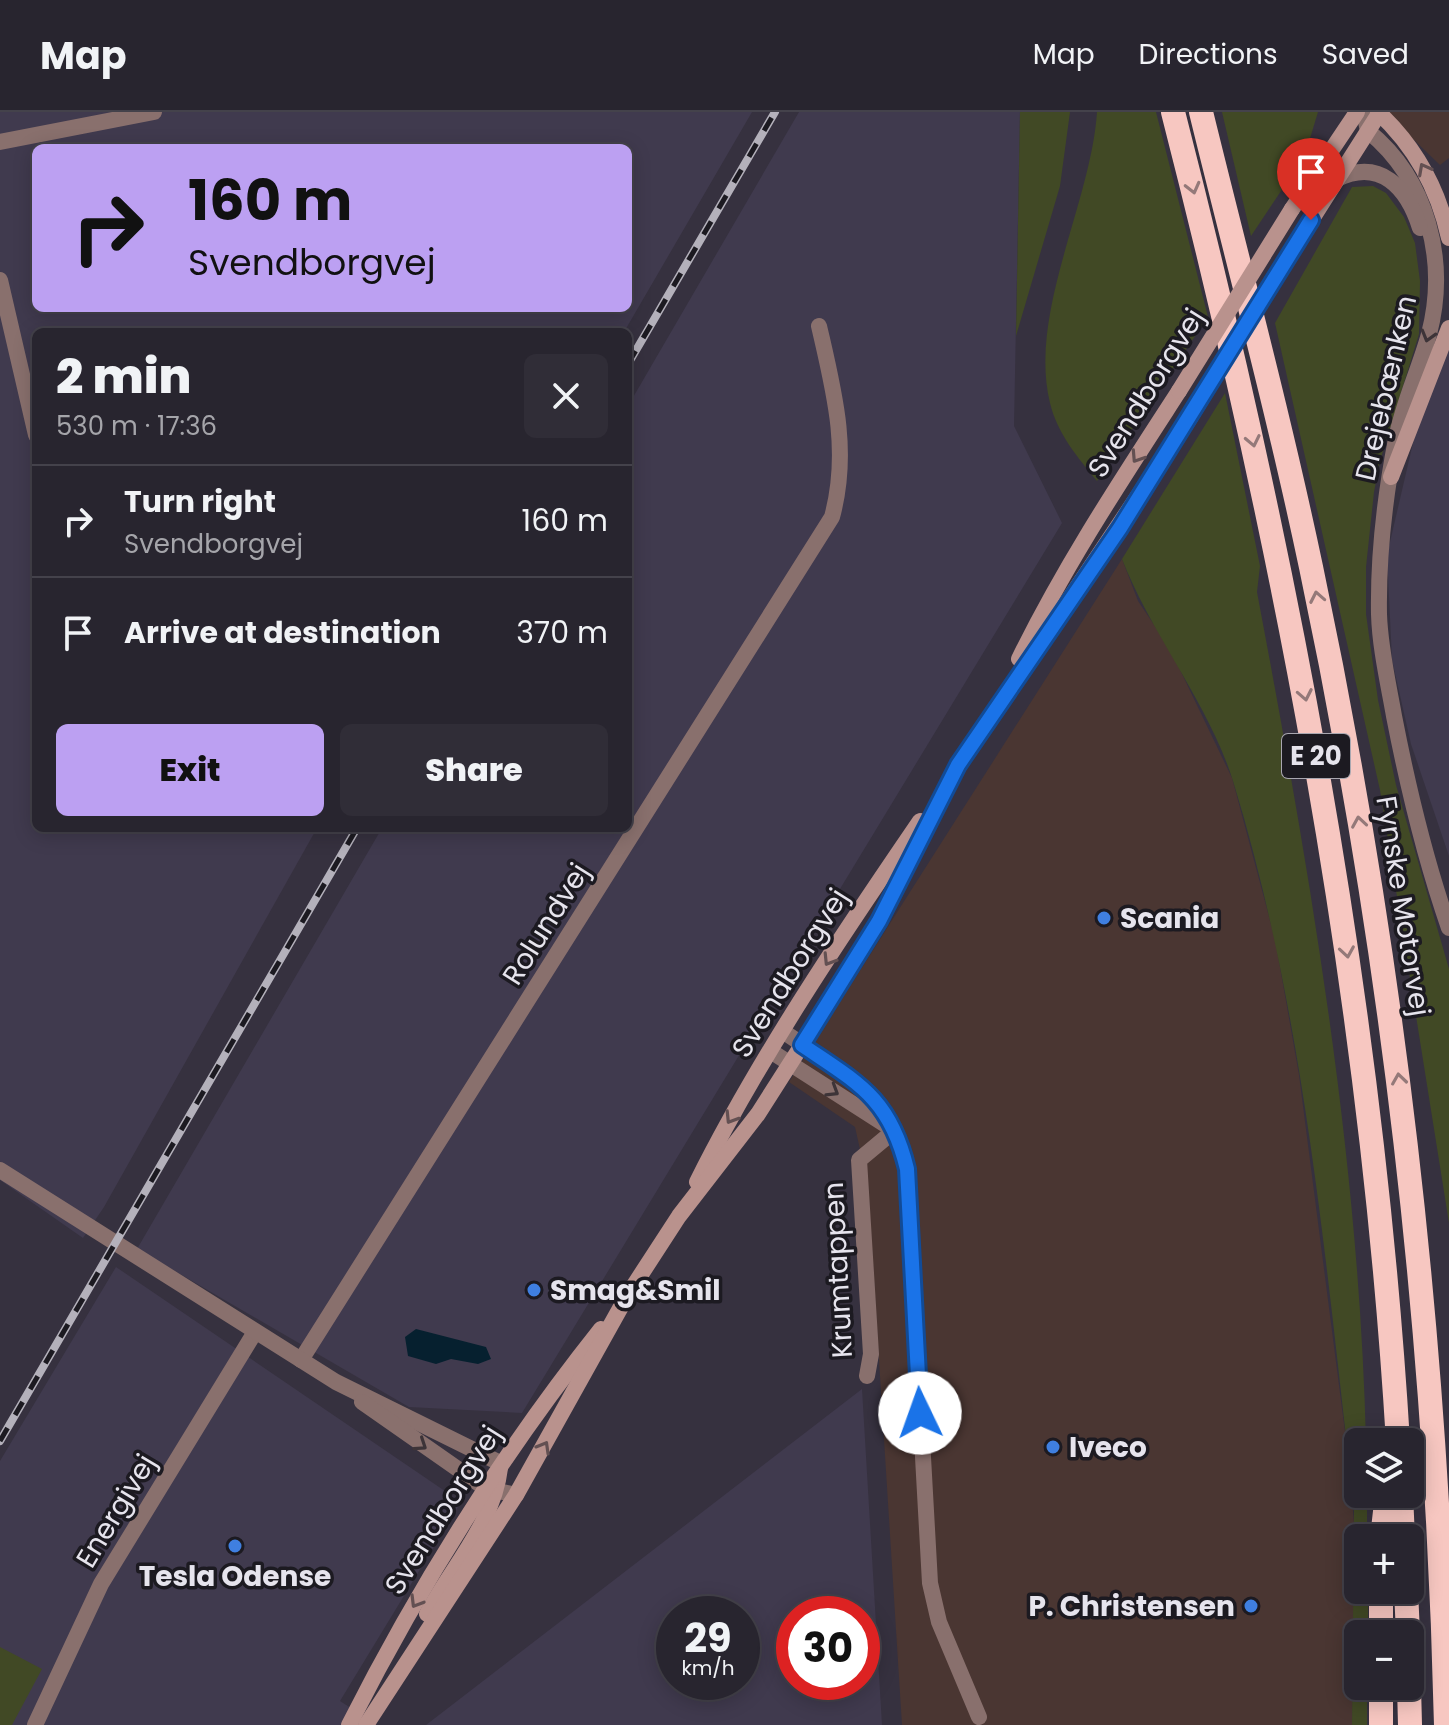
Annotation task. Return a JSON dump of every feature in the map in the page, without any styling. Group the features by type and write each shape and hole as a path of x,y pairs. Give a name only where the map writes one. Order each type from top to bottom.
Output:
{"highway":[{"name":"E 20","path":"1173,112 1253,441 1315,753 1365,1080 1388,1291 1395,1428"},
{"name":"Fynske Motorvej","path":"1201,112 1311,566 1351,771 1410,1156 1438,1523 1446,1725"},
{"path":"1410,1156 1439,1322 1449,1453"},
{"path":"1381,1700 1381,1725"},
{"path":"1409,1700 1410,1725"}],"main road":[{"name":"Svendborgvej","path":"993,710 1049,597 1292,209 1357,112"},
{"name":"Svendborgvej","path":"679,1216 721,1134 864,903 1120,528 1379,112"},
{"path":"1379,112 1402,135 1421,162 1435,190 1449,238"},
{"path":"1391,477 1449,328"},
{"name":"Svendborgvej","path":"366,1725 516,1495 627,1296 679,1216 758,1114 791,1064 879,921 958,765"},
{"name":"Svendborgvej","path":"349,1725 388,1649 491,1490 500,1463 538,1407 627,1296"},
{"path":"379,1704 491,1490"}],"street":[{"path":"0,142 154,112"},
{"path":"1364,112 1368,131"},
{"name":"Drejebænken","path":"1368,131 1384,145 1404,172 1428,217 1435,252 1436,294 1428,337 1396,439 1380,558 1384,663 1405,773 1449,928"},
{"path":"1337,179 1367,170 1386,177 1402,191 1416,217 1436,294"},
{"path":"0,280 32,418"},
{"name":"Rolundvej","path":"301,1360 832,517 840,487 843,446 819,326"},
{"path":"784,1032 878,1101 895,1130 907,1169 930,1583 939,1622 979,1717"},
{"path":"772,1052 895,1130"},
{"name":"Krumtappen","path":"867,1376 871,1354 859,1160 895,1130"},
{"path":"0,1170 336,1382 500,1463"},
{"name":"Energivej","path":"35,1725 101,1584 255,1332"},
{"path":"336,1382 387,1422 491,1490 516,1495"}],"shaded area":[{"path":"0,112 752,112 626,328 32,328 32,832 315,832 104,1207 83,1238 0,1180"},
{"path":"799,112 1020,112 1014,426 1062,523 522,1413 409,1407 137,1249 380,832 632,832 632,399"},
{"path":"1385,112 1449,112 1449,158 1440,165"},
{"path":"1449,343 1449,856 1411,744 1392,660 1387,555 1423,400"},
{"path":"1122,559 1138,601 1169,647 1232,778 1275,939 1299,1075 1344,1428 1344,1508 1353,1508 1354,1524 1344,1524 1344,1604 1355,1604 1354,1620 1344,1620 1344,1700 1353,1700 1352,1725 902,1725 868,1185 855,1127 789,1082"},
{"path":"116,1267 461,1502 340,1701 377,1725 0,1725 0,1461"},
{"path":"862,1389 874,1596 776,1596 776,1700 880,1700 880,1691 882,1725 426,1725"}],"green space":[{"path":"1020,112 1070,112 1060,186 1016,336"},
{"path":"1097,112 1156,112 1208,317 1097,481 1058,425 1050,403 1045,368 1047,332 1054,295 1084,183"},
{"path":"1222,112 1318,112 1305,155 1251,236"},
{"path":"1373,186 1386,193 1404,217 1415,243 1420,281 1419,334 1380,461 1374,492 1366,567 1366,614 1378,700 1396,785 1449,969 1449,1223 1380,790 1275,323 1352,187"},
{"path":"1225,393 1260,566 1257,592 1329,1015 1353,1228 1365,1428 1345,1428 1319,1205 1293,1034 1256,864 1233,781 1210,724 1148,614 1122,559"},
{"path":"1354,1508 1367,1508 1367,1524 1354,1524"},
{"path":"1353,1604 1368,1604 1368,1620 1353,1620"},
{"path":"0,1647 42,1669 12,1725 0,1725"},
{"path":"1352,1700 1367,1700 1367,1725 1352,1725"}],"water":[{"path":"416,1329 486,1347 491,1359 478,1364 451,1359 436,1364 408,1356 405,1337"}],"railway":[{"path":"632,357 775,112"},
{"path":"0,1441 355,832"}],"place":[{"name":"Scania","path":"1104,918"},
{"name":"Smag&Smil","path":"534,1290"},
{"name":"Iveco","path":"1053,1447"},
{"name":"Tesla Odense","path":"235,1546"},
{"name":"P. Christensen","path":"1251,1606"}],"route":[{"path":"920,1413 907,1169 902,1149 878,1101 859,1084 802,1045 879,921 958,765 1120,528 1311,220"}]}
